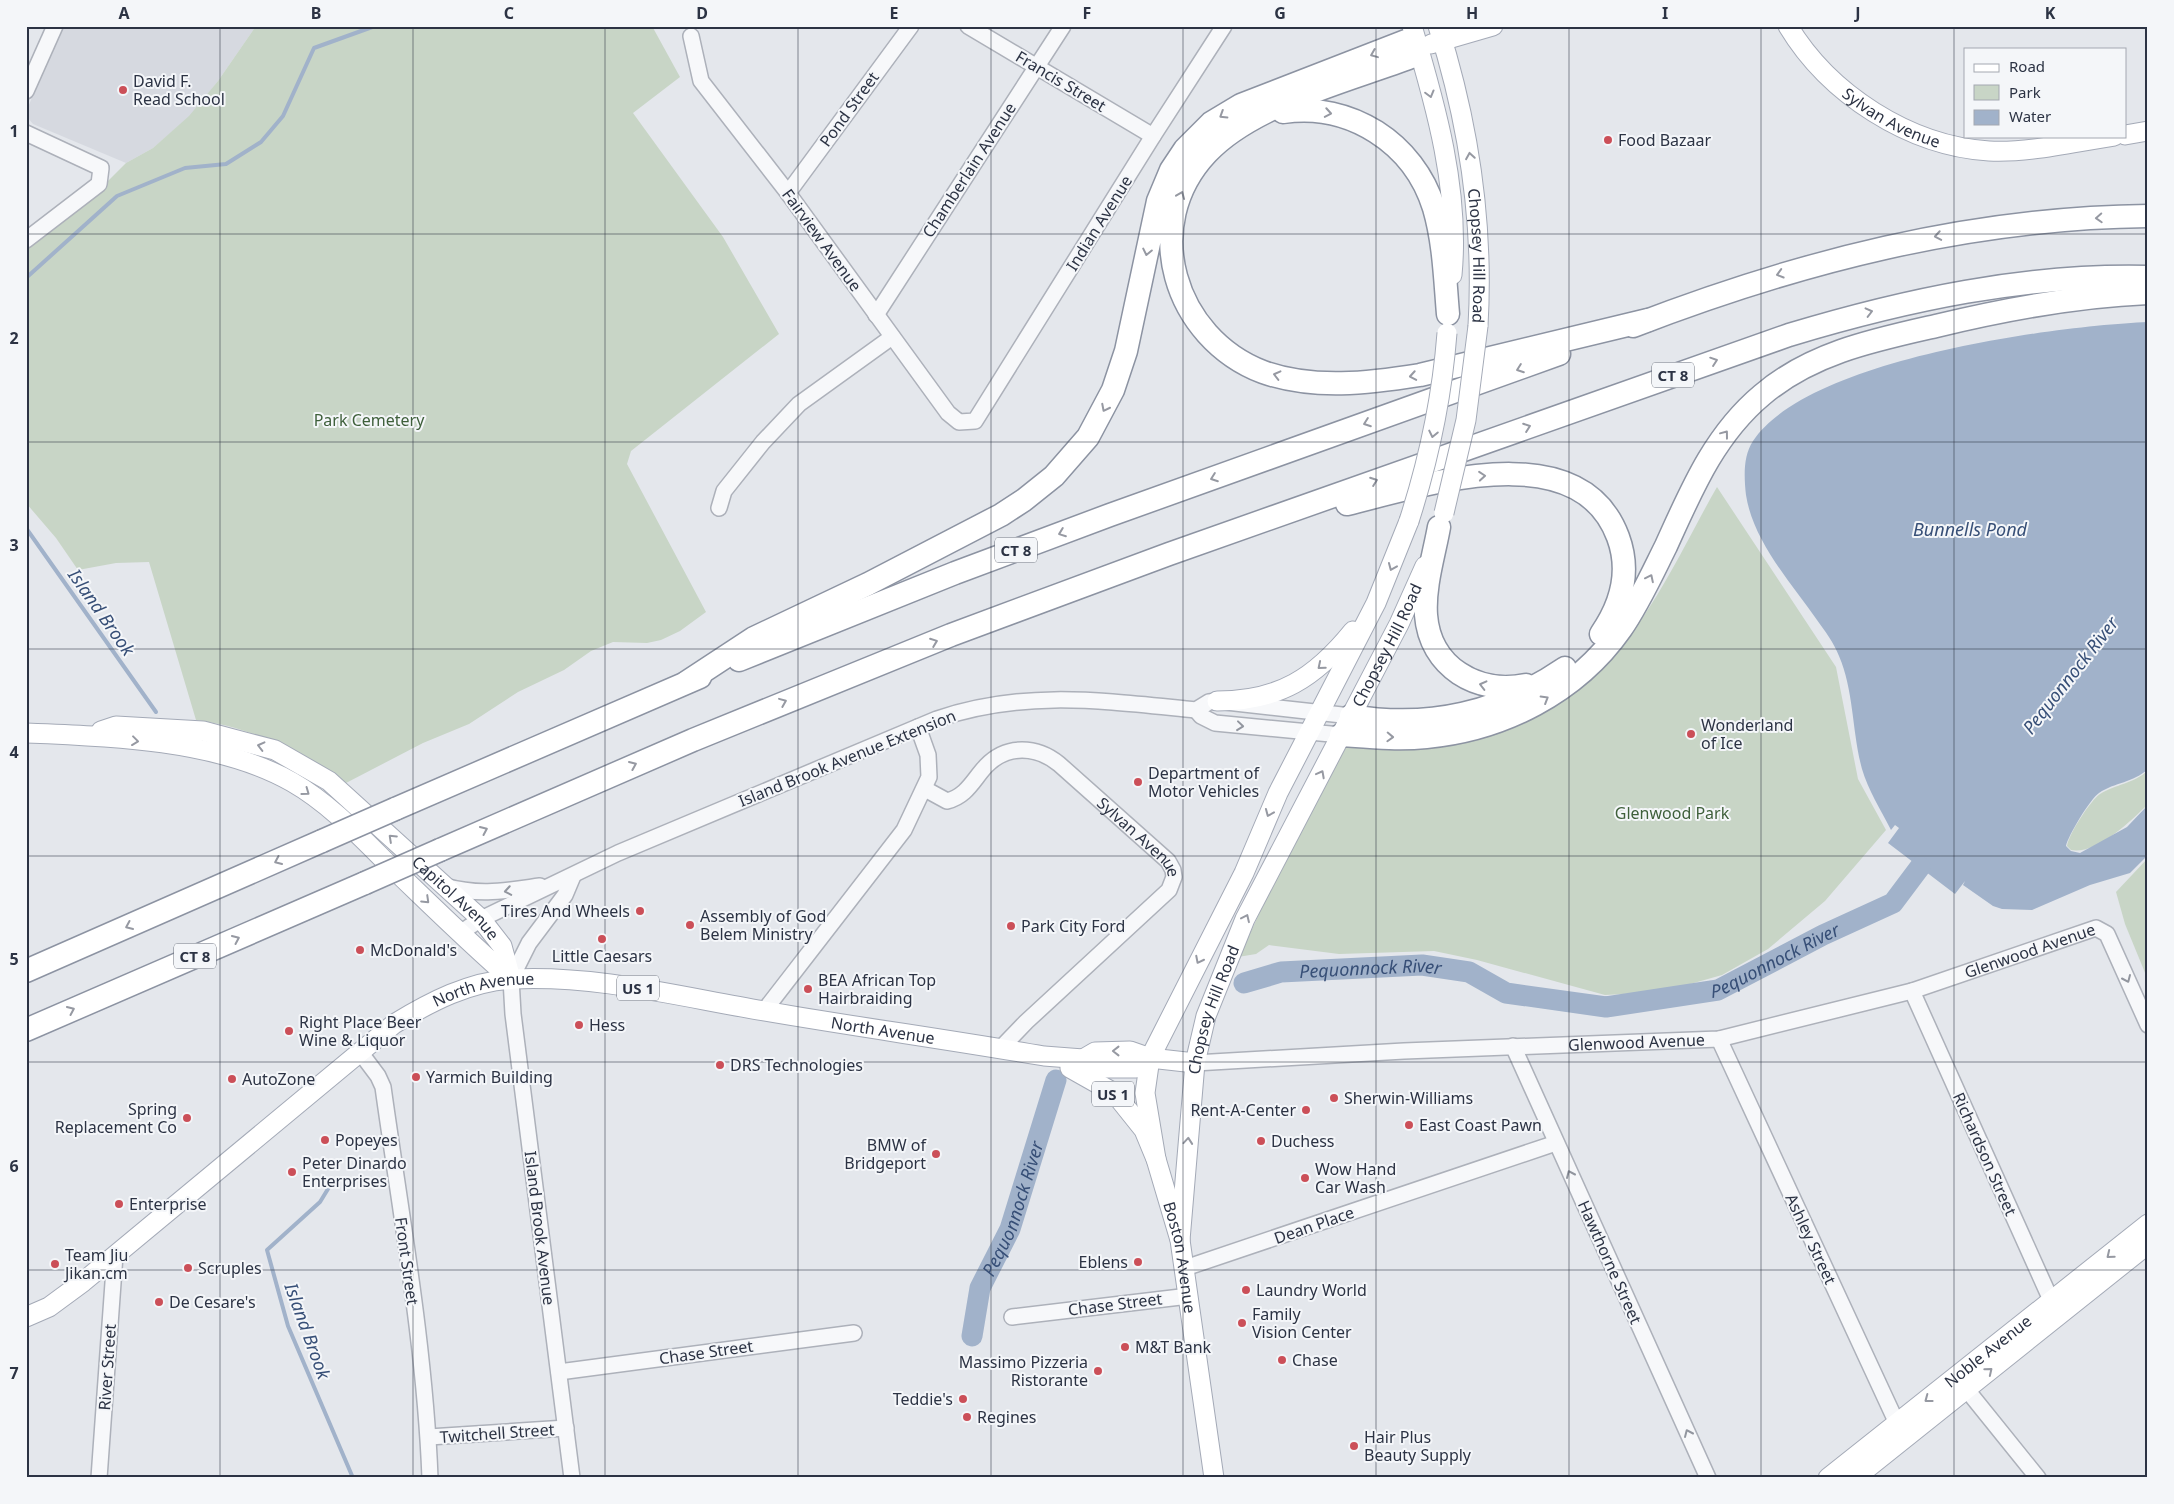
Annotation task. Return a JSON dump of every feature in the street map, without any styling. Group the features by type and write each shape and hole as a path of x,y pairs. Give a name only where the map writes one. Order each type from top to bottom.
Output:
{"highway":[{"path":"1415,37 1411,57 1286,104 1231,133 1201,160 1184,187 1172,226 1172,258 1179,289 1193,317 1220,347 1246,364 1275,375 1316,382 1359,383 1450,368 1648,320"},
{"path":"687,682 754,638 907,564 1001,514 1049,480 1072,458 1088,437 1113,390 1126,351 1158,201 1168,175 1185,149 1211,123 1246,103 1406,42 1414,43 1415,37"},
{"path":"1231,133 1269,116 1309,110 1350,118 1377,132 1394,144 1416,170 1434,207 1440,238 1448,324"},
{"name":"CT 8","path":"26,971 687,682 1011,552 1523,368 1648,320 1771,277 1900,243 2017,224 2148,216"},
{"name":"CT 8","path":"26,1030 822,686 951,635 1213,538 1692,368 1833,321 1920,300 2008,286 2061,280 2148,276"},
{"path":"1346,725 1423,737 1470,730 1514,715 1546,698 1572,680 1602,653 1628,618 1652,576 1698,478 1721,440 1760,397 1797,371 1824,357 1857,345 1995,312 2067,299 2148,293"},
{"path":"1213,538 1452,480 1485,475 1516,474 1562,482 1590,497 1605,512 1620,542 1624,567 1621,595 1609,622 1592,644 1563,669 1507,700 1466,714 1422,722 1375,720 1346,725"},
{"path":"1442,520 1428,590 1426,616 1433,642 1447,664 1456,672 1475,683 1505,688 1535,682 1563,669"}],"main road":[{"path":"1415,37 1493,26"},
{"name":"Sylvan Avenue","path":"1788,26 1818,65 1859,102 1894,123 1938,142 1966,148 1999,151 2042,148 2102,138"},
{"name":"Chopsey Hill Road","path":"1180,1240 1194,1062 1206,1016 1245,920 1409,604 1442,520 1466,420 1478,326 1479,245 1473,179 1462,115 1441,34"},
{"name":"Chopsey Hill Road","path":"1156,1159 1145,1093 1150,1058 1244,873 1278,793 1376,603 1409,521 1434,432 1444,371 1454,240 1451,196 1440,132 1415,37"},
{"path":"2126,135 2148,131"},
{"path":"1217,701 1266,695 1304,679 1334,655 1376,603"},
{"name":"Capitol Avenue","path":"87,735 116,726 203,731 275,750 329,781 481,919 502,946 512,979"},
{"name":"Capitol Avenue","path":"26,733 87,735 190,747 245,762 292,782 337,814 460,933 512,979"},
{"name":"North Avenue","path":"26,1317 49,1307 116,1255 394,1024 438,999 473,986 512,979 575,980 623,985 764,1011 1044,1056"},
{"name":"Glenwood Avenue","path":"1044,1056 1083,1059 1095,1052 1130,1051 1150,1058 1194,1062"},
{"name":"US 1","path":"1044,1056 1080,1072 1120,1100 1144,1130 1156,1159"},
{"name":"Boston Avenue","path":"1156,1159 1180,1240 1214,1478"},
{"name":"Noble Avenue","path":"1828,1478 1901,1430 2055,1309 2146,1233"},
{"name":"Noble Avenue","path":"1855,1478 1901,1430"}],"street":[{"path":"26,91 55,26"},
{"name":"Pond Street","path":"788,192 910,26"},
{"name":"Francis Street","path":"968,26 1152,136"},
{"name":"Chamberlain Avenue","path":"876,315 1063,26"},
{"name":"Indian Avenue","path":"975,421 1152,136 1224,26"},
{"name":"Fairview Avenue","path":"691,36 701,81 788,192 948,413 958,422 975,421"},
{"path":"26,133 101,168 99,184 26,240"},
{"path":"719,508 724,490 763,442 799,404 892,336"},
{"name":"Island Brook Avenue Extension","path":"460,933 481,919 618,853 918,727 974,708 1023,700 1081,700 1196,710 1209,702 1217,701 1321,711 1346,725"},
{"name":"Island Brook Avenue Extension","path":"1196,710 1201,716 1215,723 1310,732 1346,725"},
{"path":"764,1011 904,830 925,789 929,777 929,760 918,727"},
{"name":"Sylvan Avenue","path":"925,789 947,801 958,799 996,757 1015,751 1041,752 1059,764 1158,852 1173,870 1173,882 1169,890 1058,992 1001,1048"},
{"path":"512,979 529,943 565,895 573,876"},
{"name":"Island Brook Avenue Extension","path":"443,886 462,891 495,893 542,885 573,876"},
{"name":"Glenwood Avenue","path":"1194,1062 1719,1038 1912,991 2096,928 2107,934 2148,1025"},
{"name":"Island Brook Avenue","path":"512,979 513,1014 572,1478"},
{"name":"Richardson Street","path":"1912,991 2055,1309"},
{"name":"Ashley Street","path":"1719,1038 1901,1430"},
{"name":"Hawthorne Street","path":"1513,1046 1708,1478"},
{"name":"Front Street","path":"360,1052 378,1076 383,1087 406,1244 429,1438 430,1478"},
{"name":"Dean Place","path":"1185,1268 1556,1143"},
{"name":"River Street","path":"99,1478 116,1255"},
{"name":"Chase Street","path":"1012,1317 1189,1296"},
{"name":"Chase Street","path":"559,1372 854,1333"},
{"path":"1961,1383 2038,1478"},
{"name":"Twitchell Street","path":"429,1438 566,1428"}],"shaded area":[{"name":"David F. Read School","path":"63,26 256,26 218,81 190,116 153,148 126,163 33,124 28,118 28,107"}],"green space":[{"name":"Park Cemetery","path":"256,26 652,26 680,77 633,113 723,237 779,334 631,451 627,464 706,612 680,631 661,640 647,643 613,642 591,651 564,670 518,692 469,724 423,743 346,783 309,761 257,735 196,720 149,562 116,563 78,570 56,538 26,503 26,248 95,194 126,163 153,148 189,116 218,81"},
{"name":"Glenwood Park","path":"1717,487 1836,667 1858,779 1886,830 1825,901 1768,949 1722,975 1662,992 1605,995 1477,960 1434,951 1339,954 1269,945 1256,954 1238,957 1254,925 1317,779 1346,724 1404,730 1612,656 1628,638 1656,597"},
{"path":"2148,770 2148,804 2102,842 2081,850 2071,850 2067,846 2086,810 2100,794 2143,775"},
{"path":"2148,858 2148,980 2125,924 2116,892"}],"water":[{"name":"Bunnells Pond","path":"2148,322 2148,769 2136,777 2099,793 2090,802 2080,818 2066,846 2071,851 2080,853 2127,827 2148,805 2148,855 2130,873 2090,885 2032,910 2002,909 1993,906 1963,885 1965,881 1955,894 1888,843 1899,828 1895,825 1891,830 1871,792 1862,769 1844,669 1835,646 1774,561 1756,529 1746,495 1745,467 1747,453 1753,441 1782,413 1824,388 1877,368 1935,352 1996,340 2054,331"}],"waterway":[{"name":"Island Brook","path":"26,278 117,196 185,168 226,164 261,142 283,116 314,48 375,26"},
{"name":"Island Brook","path":"26,528 156,712"},
{"name":"Pequonnock River","path":"1244,983 1281,972 1422,965 1469,972 1506,993 1606,1007 1718,990 1823,935 1893,903 1920,867"},
{"name":"Pequonnock River","path":"972,1336 980,1288 1010,1229 1056,1080"},
{"name":"Island Brook","path":"331,1184 320,1202 267,1250 288,1326 353,1478"}],"place":[{"name":"David F. Read School","path":"123,90"},
{"name":"Food Bazaar","path":"1608,140"},
{"name":"Wonderland of Ice","path":"1691,734"},
{"name":"Department of Motor Vehicles","path":"1138,782"},
{"name":"Tires And Wheels","path":"640,911"},
{"name":"Assembly of God Belem Ministry","path":"690,925"},
{"name":"Park City Ford","path":"1011,926"},
{"name":"Little Caesars","path":"602,939"},
{"name":"McDonald's","path":"360,950"},
{"name":"BEA African Top Hairbraiding","path":"808,989"},
{"name":"Hess","path":"579,1025"},
{"name":"Right Place Beer Wine & Liquor","path":"289,1031"},
{"name":"DRS Technologies","path":"720,1065"},
{"name":"Yarmich Building","path":"416,1077"},
{"name":"AutoZone","path":"232,1079"},
{"name":"Sherwin-Williams","path":"1334,1098"},
{"name":"Rent-A-Center","path":"1306,1110"},
{"name":"Spring Replacement Co","path":"187,1118"},
{"name":"East Coast Pawn","path":"1409,1125"},
{"name":"Popeyes","path":"325,1140"},
{"name":"Duchess","path":"1261,1141"},
{"name":"BMW of Bridgeport","path":"936,1154"},
{"name":"Peter Dinardo Enterprises","path":"292,1172"},
{"name":"Wow Hand Car Wash","path":"1305,1178"},
{"name":"Enterprise","path":"119,1204"},
{"name":"Eblens","path":"1138,1262"},
{"name":"Team Jiu Jikan.cm","path":"55,1264"},
{"name":"Scruples","path":"188,1268"},
{"name":"Laundry World","path":"1246,1290"},
{"name":"De Cesare's","path":"159,1302"},
{"name":"Family Vision Center","path":"1242,1323"},
{"name":"M&T Bank","path":"1125,1347"},
{"name":"Chase","path":"1282,1360"},
{"name":"Massimo Pizzeria Ristorante","path":"1098,1371"},
{"name":"Teddie's","path":"963,1399"},
{"name":"Regines","path":"967,1417"},
{"name":"Hair Plus Beauty Supply","path":"1354,1446"}]}
